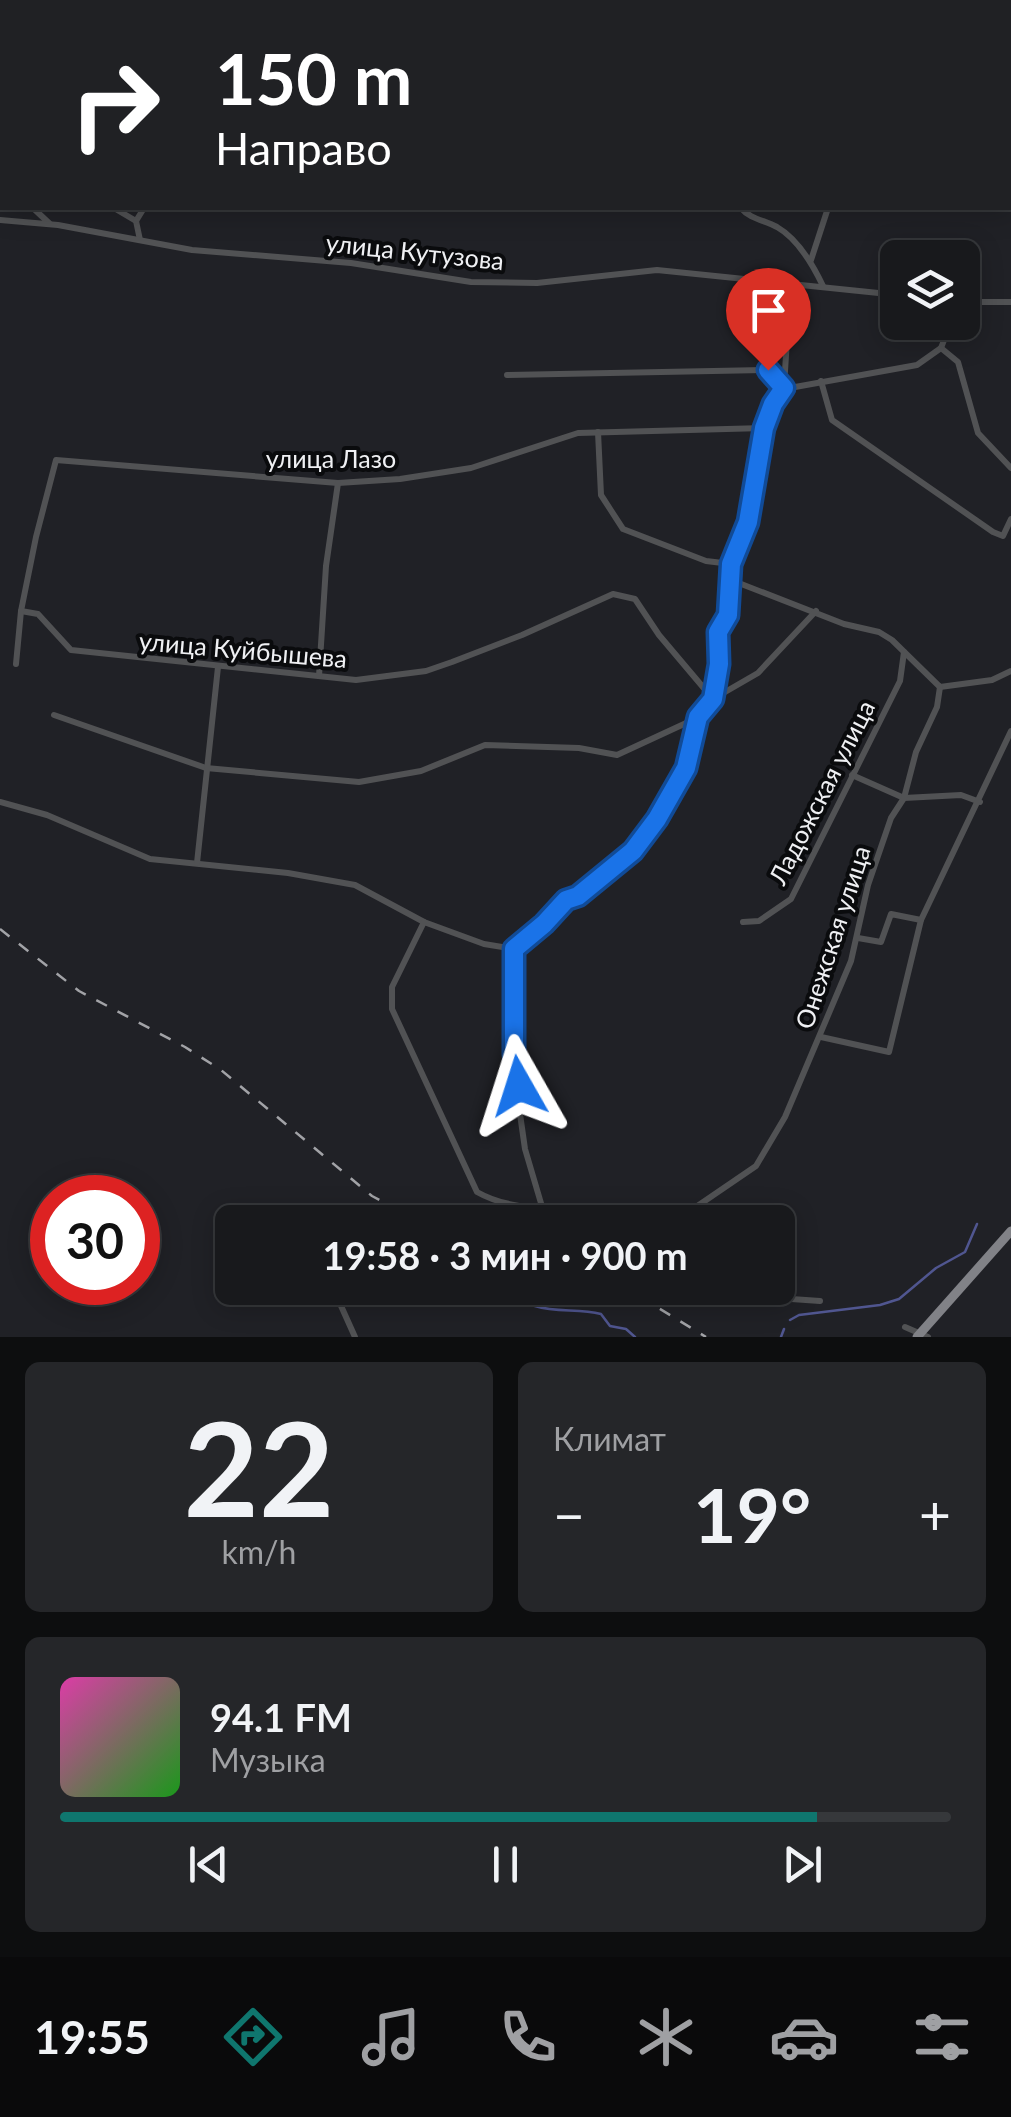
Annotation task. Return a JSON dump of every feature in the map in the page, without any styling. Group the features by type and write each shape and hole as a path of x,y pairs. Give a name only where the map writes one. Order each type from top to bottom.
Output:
{"main road":[{"path":"922,1336 1011,1230"}],"street":[{"path":"35,210 50,224"},
{"path":"117,210 136,221"},
{"path":"140,240 136,221 143,210"},
{"path":"741,210 780,228 811,262 824,287"},
{"path":"811,262 827,210"},
{"name":"улица Кутузова","path":"0,220 50,224 240,256 352,263 472,282 537,282 657,270 880,292"},
{"path":"713,699 719,664 718,632 728,615 731,564 748,522 764,428 784,388 788,322 796,284"},
{"path":"980,302 1011,302"},
{"path":"784,388 917,365 941,348 944,340"},
{"path":"941,348 958,362 978,433 1011,468"},
{"path":"507,375 768,370 784,388"},
{"path":"821,381 832,420 1003,536 1011,519"},
{"name":"улица Лазо","path":"16,664 40,518 56,460 338,483 472,468 578,434 764,428"},
{"path":"598,432 599,487 623,529 706,561 731,564"},
{"path":"319,676 326,566 338,483"},
{"path":"731,580 844,624 879,632 940,686 1010,674"},
{"name":"улица Куйбышева","path":"22,611 44,618 71,650 356,680 426,670 522,635 612,594 634,599 713,699"},
{"path":"54,715 206,768 358,782 421,771 486,745 579,748 617,755 698,717 713,699 758,672 816,611"},
{"name":"Ладожская улица","path":"743,922 760,921 791,898 900,681 904,652"},
{"path":"197,863 218,667"},
{"name":"Онежская улица","path":"699,1205 756,1166 784,1117 821,1037 858,938 868,885 891,818 904,798 916,752 938,706 940,686"},
{"path":"0,802 47,815 150,859 355,885 424,922 484,944 514,949 566,900 578,896 633,851 657,819 686,768 698,717"},
{"path":"821,1037 888,1052 921,920 1011,731"},
{"path":"852,775 904,798 949,795 980,802"},
{"path":"858,938 882,942 891,914 921,920"},
{"path":"424,922 392,986 392,1009 477,1192 505,1205"},
{"path":"514,949 514,1054 520,1114 525,1149 542,1205"},
{"path":"795,1300 820,1302"},
{"path":"341,1305 355,1337"},
{"path":"905,1327 922,1336"}],"waterway":[{"path":"790,1320 799,1315 899,1299 936,1268 965,1252 977,1224"},
{"path":"535,1306 601,1314 610,1326 626,1329 635,1337"},
{"path":"781,1337 784,1329"}],"railway":[{"path":"0,929 79,991 221,1070 372,1196 389,1205"},
{"path":"653,1305 706,1337"}],"route":[{"path":"519,1086 514,1064 514,949 566,900 578,896 633,851 657,819 686,768 698,717 713,699 719,664 718,632 730,606 731,564 748,522 764,428 784,388 768,370"}]}
